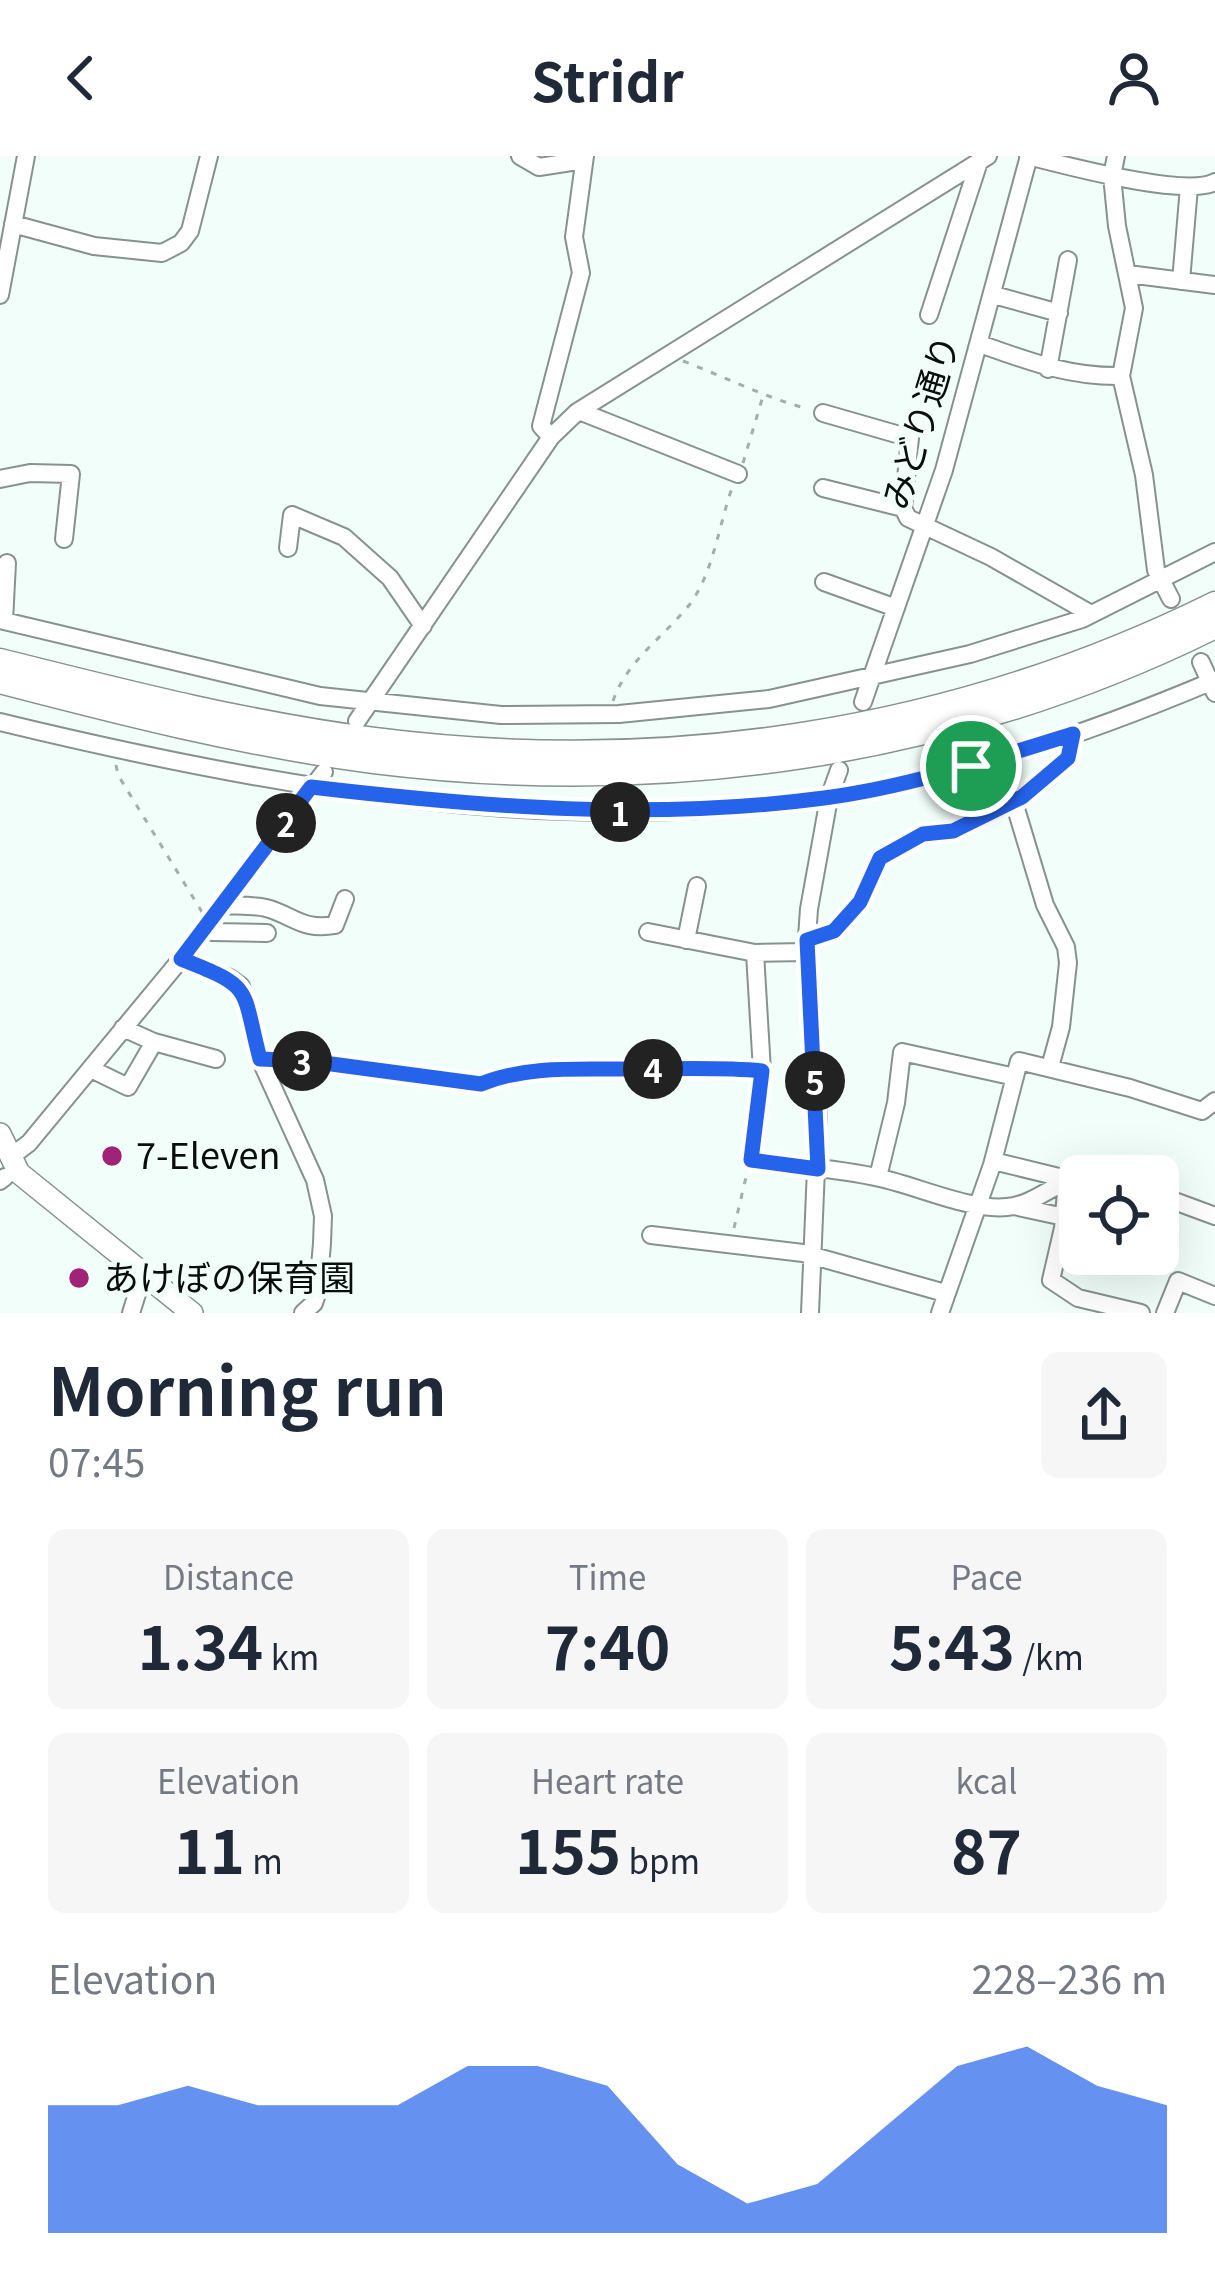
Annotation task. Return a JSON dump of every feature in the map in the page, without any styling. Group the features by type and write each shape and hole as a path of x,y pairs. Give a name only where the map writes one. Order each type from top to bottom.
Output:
{"highway":[{"path":"0,661 227,714 370,740 491,752 632,754 768,742 901,718 1037,680 1215,604"},
{"path":"0,681 176,724 369,760 494,773 635,775 769,763 932,731 1061,692 1215,626"}],"main road":[{"path":"0,1134 7,1172 192,1313"}],"street":[{"path":"0,295 7,232 26,156"},
{"path":"7,232 162,253 181,243 190,231 208,156"},
{"path":"520,156 539,166 585,158 574,237 581,273 541,426 551,437"},
{"path":"1028,156 1190,188 1215,182"},
{"name":"みどり通り","path":"863,702 924,528 980,344 1028,156"},
{"path":"1116,156 1112,176 1117,226 1134,308 1121,376 1141,458 1153,554 1172,599"},
{"path":"929,315 983,159"},
{"path":"357,722 551,437 579,411 983,159"},
{"path":"1181,281 1190,188"},
{"path":"1048,369 1068,260"},
{"path":"1128,274 1215,285"},
{"path":"994,295 1058,313"},
{"path":"980,344 1048,369 1085,377 1121,376"},
{"path":"579,411 738,474"},
{"path":"823,413 910,438 903,508 908,518 991,557 1091,614"},
{"path":"0,479 30,473 70,475 64,539"},
{"path":"823,488 903,508"},
{"path":"288,548 292,515 344,537 390,578 423,626"},
{"path":"7,563 2,621 320,697 501,715 610,714 770,699 872,677 970,654 1091,614 1215,552"},
{"path":"824,582 896,608"},
{"path":"0,722 311,787 442,802 612,813 736,808 829,798 971,766 1073,734 1213,685 1201,662"},
{"path":"648,932 755,952 806,946 834,931 860,902 880,858 923,834 953,831 1015,802 1068,758 1073,734"},
{"path":"810,1313 818,1169 806,946 808,909 829,798 839,770"},
{"path":"7,1172 181,959 324,772"},
{"path":"1015,802 1045,905 1066,947 1064,1012 1050,1067"},
{"path":"686,940 698,886"},
{"path":"223,905 270,908 290,921 318,928 335,925 345,899"},
{"path":"209,923 212,932 268,933"},
{"path":"755,952 762,1071 751,1160 878,1177 977,1204 1059,1216"},
{"path":"181,959 241,986 260,1059 320,1198 318,1291 303,1313"},
{"path":"123,1028 216,1059"},
{"path":"91,1070 128,1087 154,1042"},
{"path":"878,1177 896,1103 902,1052 1015,1076"},
{"path":"940,1313 993,1161 1019,1061 1130,1088 1190,1110 1202,1112 1215,1101"},
{"path":"993,1161 1059,1177"},
{"path":"1014,1206 1059,1183"},
{"path":"1179,1203 1215,1216"},
{"path":"651,1235 813,1256 945,1293"},
{"path":"1059,1243 1052,1280 1104,1308 1142,1313"},
{"path":"131,1313 143,1275"},
{"path":"1165,1313 1178,1280 1215,1296"}],"path":[{"path":"672,352 763,396 823,413"},
{"path":"610,714 627,670 692,602 705,575 763,396"},
{"path":"112,748 118,775 209,923"},
{"path":"260,1059 481,1084 504,1074 567,1069 705,1066 762,1071"},
{"path":"731,1244 751,1160"}],"place":[{"name":"7-Eleven","path":"112,1156"},
{"name":"あけぼの保育園","path":"79,1278"}],"route":[{"path":"1073,734 1068,758 1022,797 953,831 923,834 880,858 860,902 834,931 807,940 818,1169 751,1160 762,1071 705,1066 567,1069 504,1074 481,1084 260,1059 241,986 181,959 311,787 442,802 612,813 829,798 971,766 1073,734"}]}
